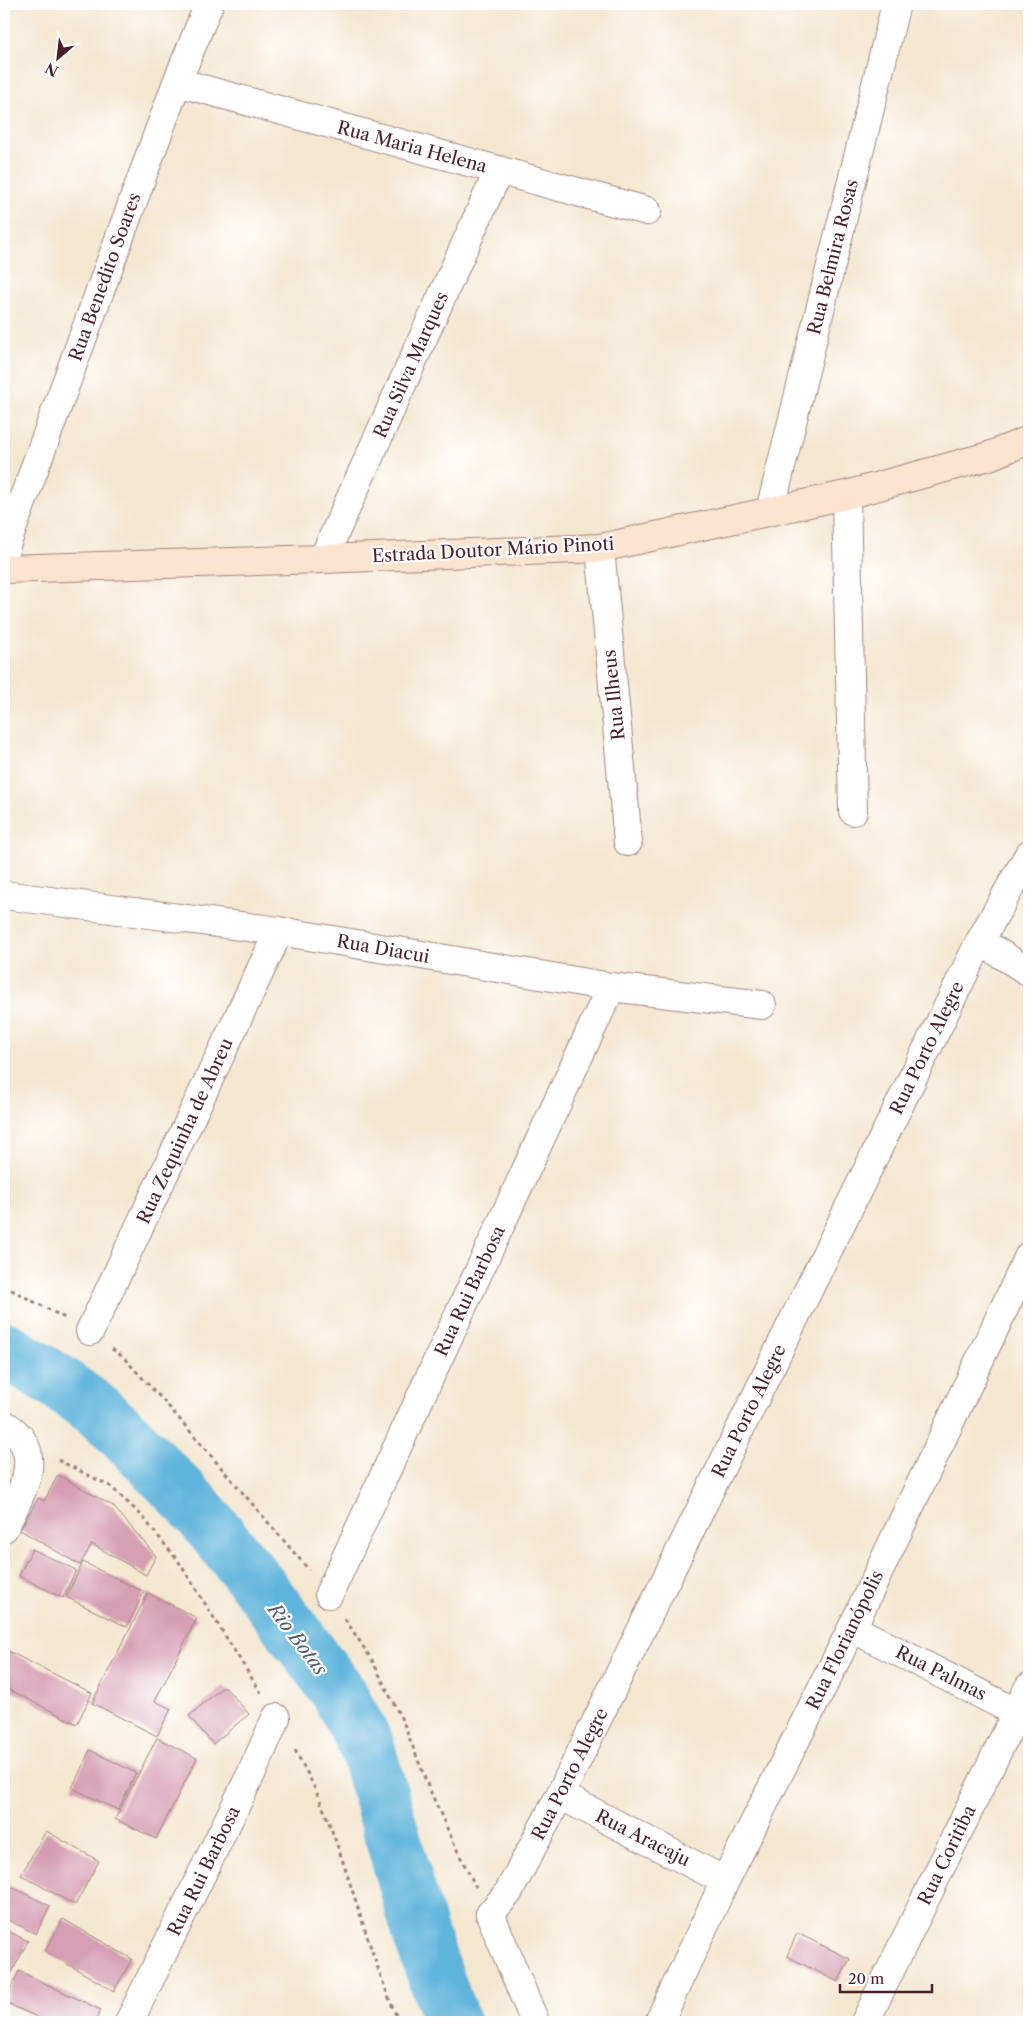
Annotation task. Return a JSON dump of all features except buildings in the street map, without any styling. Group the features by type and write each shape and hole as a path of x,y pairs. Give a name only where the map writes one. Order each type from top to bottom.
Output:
{"street":[{"name":"Rua Benedito Soares","path":"4,551 177,82 209,4"},
{"name":"Rua Belmira Rosas","path":"770,511 896,4"},
{"name":"Rua Maria Helena","path":"177,82 647,211"},
{"name":"Rua Silva Marques","path":"323,560 499,170"},
{"name":"Estrada Doutor Mário Pinoti","path":"4,569 323,560 600,548 846,495 989,456 1029,440"},
{"path":"846,495 853,811"},
{"name":"Rua Ilheus","path":"600,548 628,842"},
{"name":"Rua Porto Alegre","path":"490,1914 508,1893 560,1795 980,941 1029,854"},
{"name":"Rua Diacui","path":"4,894 279,931 611,987 762,1005"},
{"name":"Rua Zequinha de Abreu","path":"90,1332 279,931"},
{"path":"980,941 1029,972"},
{"name":"Rua Rui Barbosa","path":"329,1594 611,987"},
{"name":"Rua Florianópolis","path":"659,2022 725,1881 852,1628 1029,1256"},
{"path":"4,1424 13,1430 29,1454 24,1485 4,1528"},
{"name":"Rua Palmas","path":"852,1628 1023,1715"},
{"name":"Rua Coritiba","path":"865,2022 1023,1715 1029,1687"},
{"name":"Rua Rui Barbosa","path":"129,2022 253,1770 276,1718"},
{"name":"Rua Aracaju","path":"560,1795 725,1881"},
{"path":"490,1914 535,2022"}],"path":[{"path":"4,1286 90,1332 123,1357 237,1484 329,1594 372,1660 404,1724 428,1786 451,1836 490,1914"}],"waterway":[{"name":"Rio Botas","path":"4,1349 55,1380 94,1408 125,1435 196,1508 250,1574 335,1687 366,1744 421,1936 452,2022"}]}
